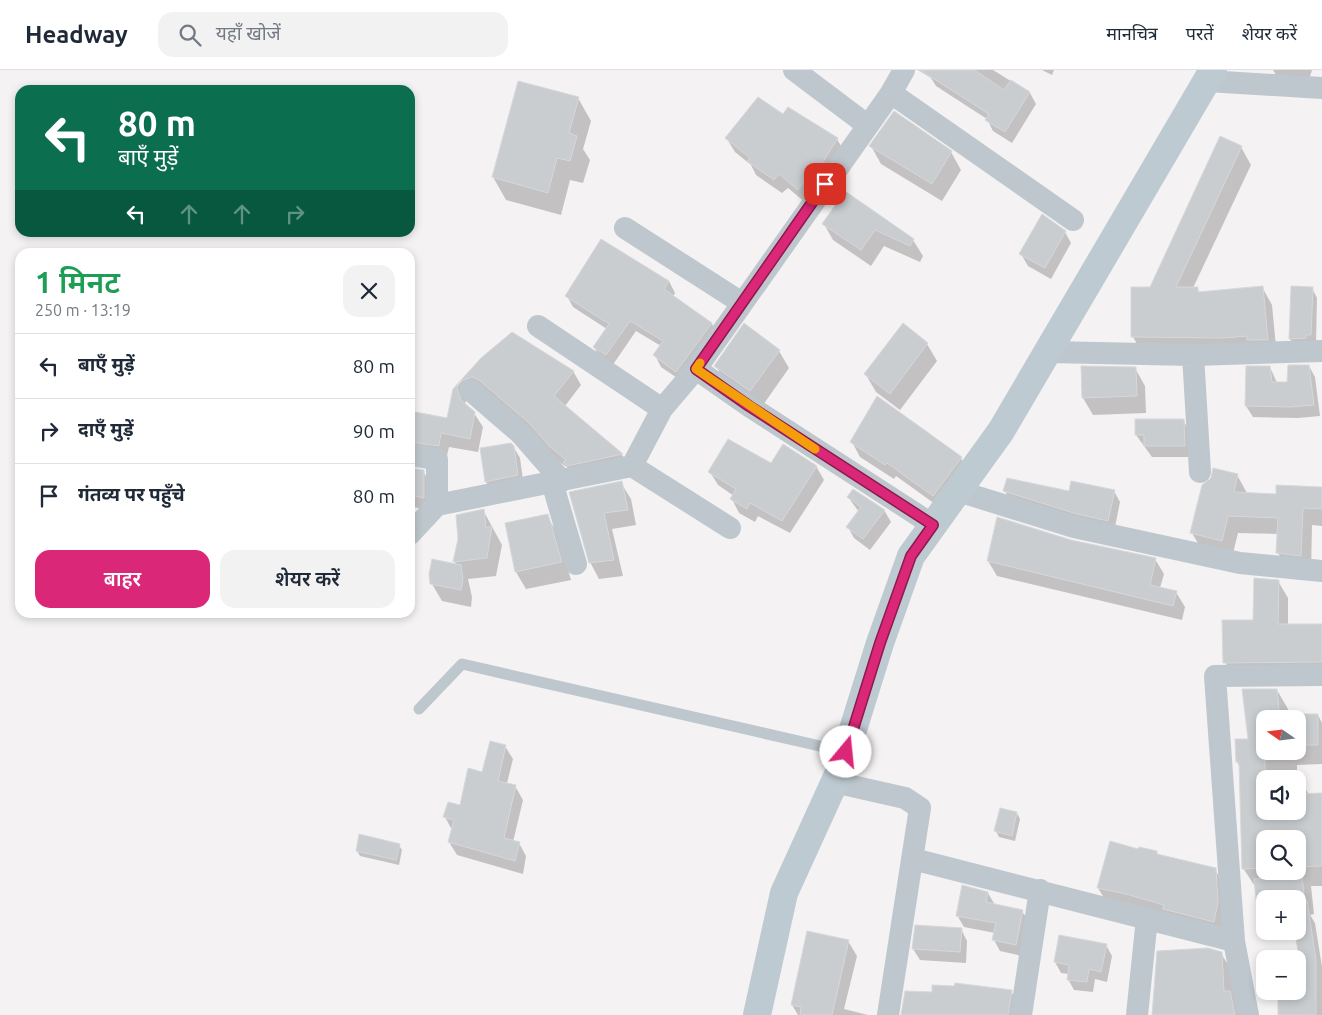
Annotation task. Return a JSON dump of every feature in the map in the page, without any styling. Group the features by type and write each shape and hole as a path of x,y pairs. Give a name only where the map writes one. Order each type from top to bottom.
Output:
{"street":[{"path":"794,70 867,125"},
{"path":"632,466 662,409 696,369 891,93 904,70"},
{"path":"757,1015 784,893 846,752 880,643 911,556 1001,431 1210,76 1322,88"},
{"path":"891,93 1073,220"},
{"path":"625,228 742,303"},
{"path":"538,326 662,409"},
{"path":"1048,352 1322,355"},
{"path":"1193,355 1200,472"},
{"path":"696,369 749,406 933,525"},
{"path":"470,390 520,434 557,481 576,564"},
{"path":"415,456 437,459 437,505"},
{"path":"415,529 437,505 632,466 730,528"},
{"path":"958,491 1074,527 1240,563 1322,571"},
{"path":"1248,1015 1234,941 1215,676 1322,675"},
{"path":"834,782 905,798 920,808 888,1015"},
{"path":"912,858 1234,941"},
{"path":"1021,1015 1040,890"},
{"path":"1137,1015 1147,918"}],"lane":[{"path":"419,709 462,664 846,752"}],"building":[{"path":"920,70 974,70 1004,90 1011,80 1030,92 1005,132 985,120 989,114"},
{"path":"518,81 579,97 569,133 577,136 570,161 557,158 548,193 492,177"},
{"path":"758,97 783,114 788,107 838,138 821,165 817,163 798,190 779,174 774,180 747,161 750,158 725,138"},
{"path":"894,111 952,151 932,184 869,146"},
{"path":"1220,136 1242,146 1176,287 1198,287 1198,292 1263,286 1268,340 1247,340 1247,336 1224,338 1131,337 1131,287 1150,287"},
{"path":"845,191 914,239 910,246 875,230 861,250 822,224"},
{"path":"1042,214 1066,231 1045,268 1019,254"},
{"path":"601,239 669,281 664,289 712,323 676,372 653,355 663,341 630,321 606,355 593,347 609,324 565,296"},
{"path":"1291,286 1313,287 1311,335 1306,335 1306,338 1289,339"},
{"path":"744,323 780,350 750,391 714,366"},
{"path":"903,323 928,343 890,394 864,374"},
{"path":"512,332 574,371 554,396 623,454 567,466 563,462 566,460 549,446 529,423 479,380 472,377 460,381 481,358"},
{"path":"1288,365 1309,365 1314,405 1291,407 1245,406 1246,366 1270,366 1272,382 1287,382"},
{"path":"1081,366 1136,367 1137,396 1082,398"},
{"path":"460,381 457,388 461,400 475,412 470,439 441,433 439,446 415,443 415,412 447,418 453,389"},
{"path":"877,396 962,457 933,496 887,463 885,465 850,442"},
{"path":"1135,419 1184,419 1185,446 1144,446 1144,435 1135,435"},
{"path":"728,439 771,463 783,444 817,466 782,521 750,503 747,509 730,499 736,489 708,472"},
{"path":"511,443 514,446 518,475 485,482 480,448"},
{"path":"1213,468 1238,474 1234,492 1276,494 1276,485 1322,487 1322,509 1303,508 1301,556 1276,553 1278,518 1228,516 1222,541 1190,533 1202,485 1211,478"},
{"path":"415,469 424,470 424,498 415,496"},
{"path":"1007,478 1069,491 1071,481 1115,490 1108,521 1077,514 1003,491"},
{"path":"622,481 628,510 604,513 614,560 589,563 569,492"},
{"path":"853,489 885,510 863,539 846,527 861,507 847,497"},
{"path":"484,509 486,528 492,526 487,558 453,562 458,539 456,515"},
{"path":"548,514 562,562 515,572 505,523"},
{"path":"997,517 1071,540 1156,558 1150,585 1177,591 1173,606 987,561"},
{"path":"432,559 461,565 463,579 461,590 430,584 429,574"},
{"path":"1254,578 1279,580 1278,624 1322,624 1322,662 1223,663 1222,620 1253,620"},
{"path":"1242,689 1277,689 1279,710 1256,710 1256,760 1265,760 1265,770 1256,770 1256,820 1306,820 1306,794 1322,793 1322,866 1306,867 1306,830 1256,830 1256,868 1242,869 1239,762 1236,762 1235,739 1248,739"},
{"path":"1306,714 1318,714 1318,745 1306,745"},
{"path":"490,741 506,745 498,781 516,785 504,838 520,842 515,861 448,842 454,820 443,817 448,802 460,805 468,768 482,772"},
{"path":"1000,808 1017,812 1012,836 994,831"},
{"path":"359,834 400,844 396,860 356,851"},
{"path":"1110,841 1138,849 1139,847 1157,851 1157,854 1216,868 1218,902 1214,922 1163,909 1164,905 1097,888"},
{"path":"1254,879 1303,880 1304,890 1256,890 1256,900"},
{"path":"962,885 988,892 986,902 1023,910 1016,945 992,940 996,923 956,916"},
{"path":"1306,900 1316,960 1316,1015 1278,1015 1278,1000 1306,1000 1306,950 1298,950 1296,940 1306,940"},
{"path":"915,925 962,928 960,952 912,949"},
{"path":"807,931 849,940 832,1015 800,1015 801,1007 791,1005"},
{"path":"1059,935 1107,944 1101,972 1089,969 1087,982 1067,980 1069,965 1054,962"},
{"path":"1208,948 1222,952 1224,991 1230,991 1235,1015 1152,1015 1157,951"},
{"path":"955,983 1012,990 1008,1015 901,1015 905,991 932,992 932,985 954,986"}],"slow traffic":[{"path":"700,363 696,369 815,449"}],"route":[{"path":"825,184 696,369 749,406 933,525 911,556 880,643 846,752"}]}
